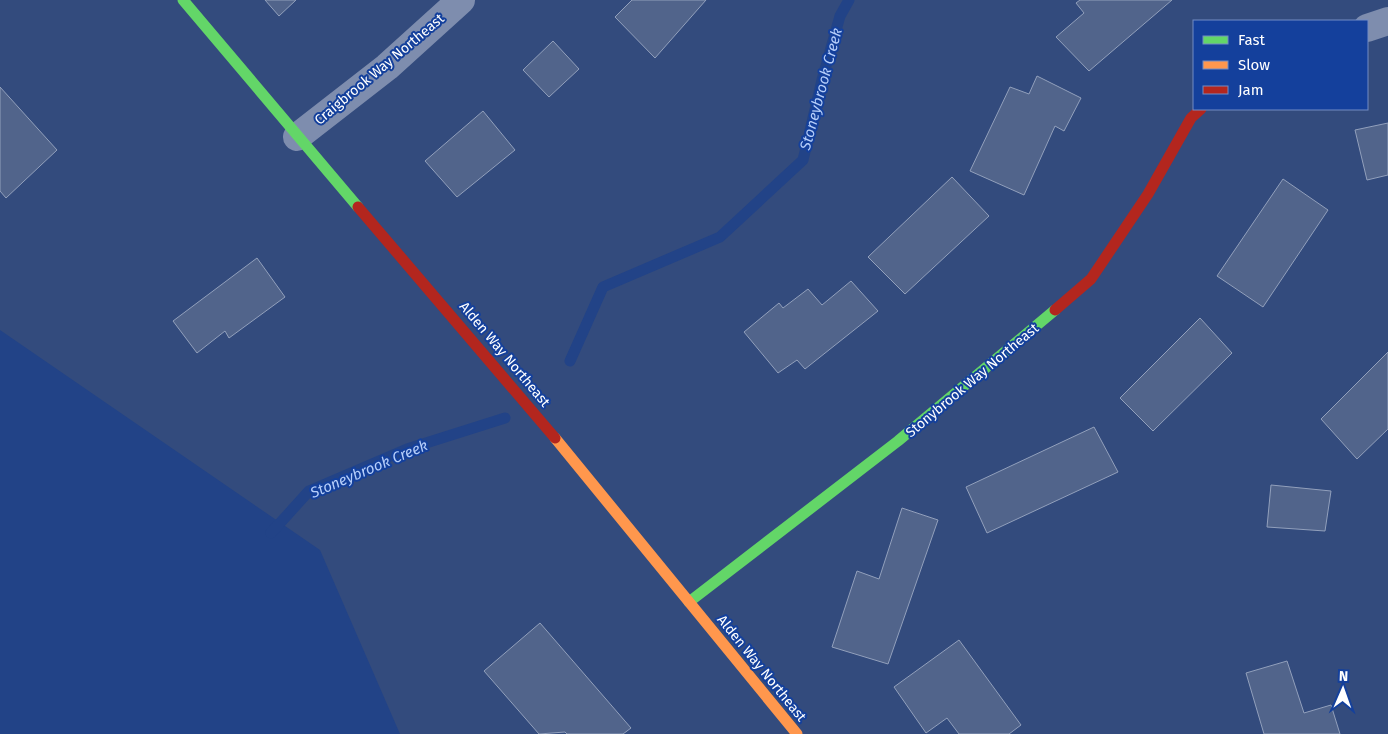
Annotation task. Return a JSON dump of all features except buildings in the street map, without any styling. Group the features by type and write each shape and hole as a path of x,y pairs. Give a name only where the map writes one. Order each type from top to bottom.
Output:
{"street":[{"name":"Alden Way Northeast","path":"183,0 297,137 508,380 797,734"},
{"name":"Craigbrook Way Northeast","path":"297,137 387,67 461,0"},
{"path":"1368,28 1388,21"},
{"name":"Stonybrook Way Northeast","path":"689,602 898,441 1009,350 1091,279 1148,194 1190,118 1200,110"}],"water":[{"path":"0,330 320,550 400,734 0,734"}],"waterway":[{"name":"Stoneybrook Creek","path":"570,361 603,287 720,237 803,160 822,80 840,16 849,0"},
{"name":"Stoneybrook Creek","path":"271,533 309,491 407,449 505,418"}],"traffic: fast":[{"path":"183,0 358,207"},
{"path":"689,602 898,441 1055,310"}],"traffic: slow":[{"path":"555,438 797,734"}],"traffic: jam":[{"path":"1055,310 1091,279 1148,194 1191,118 1200,110"},
{"path":"358,207 555,438"}]}
